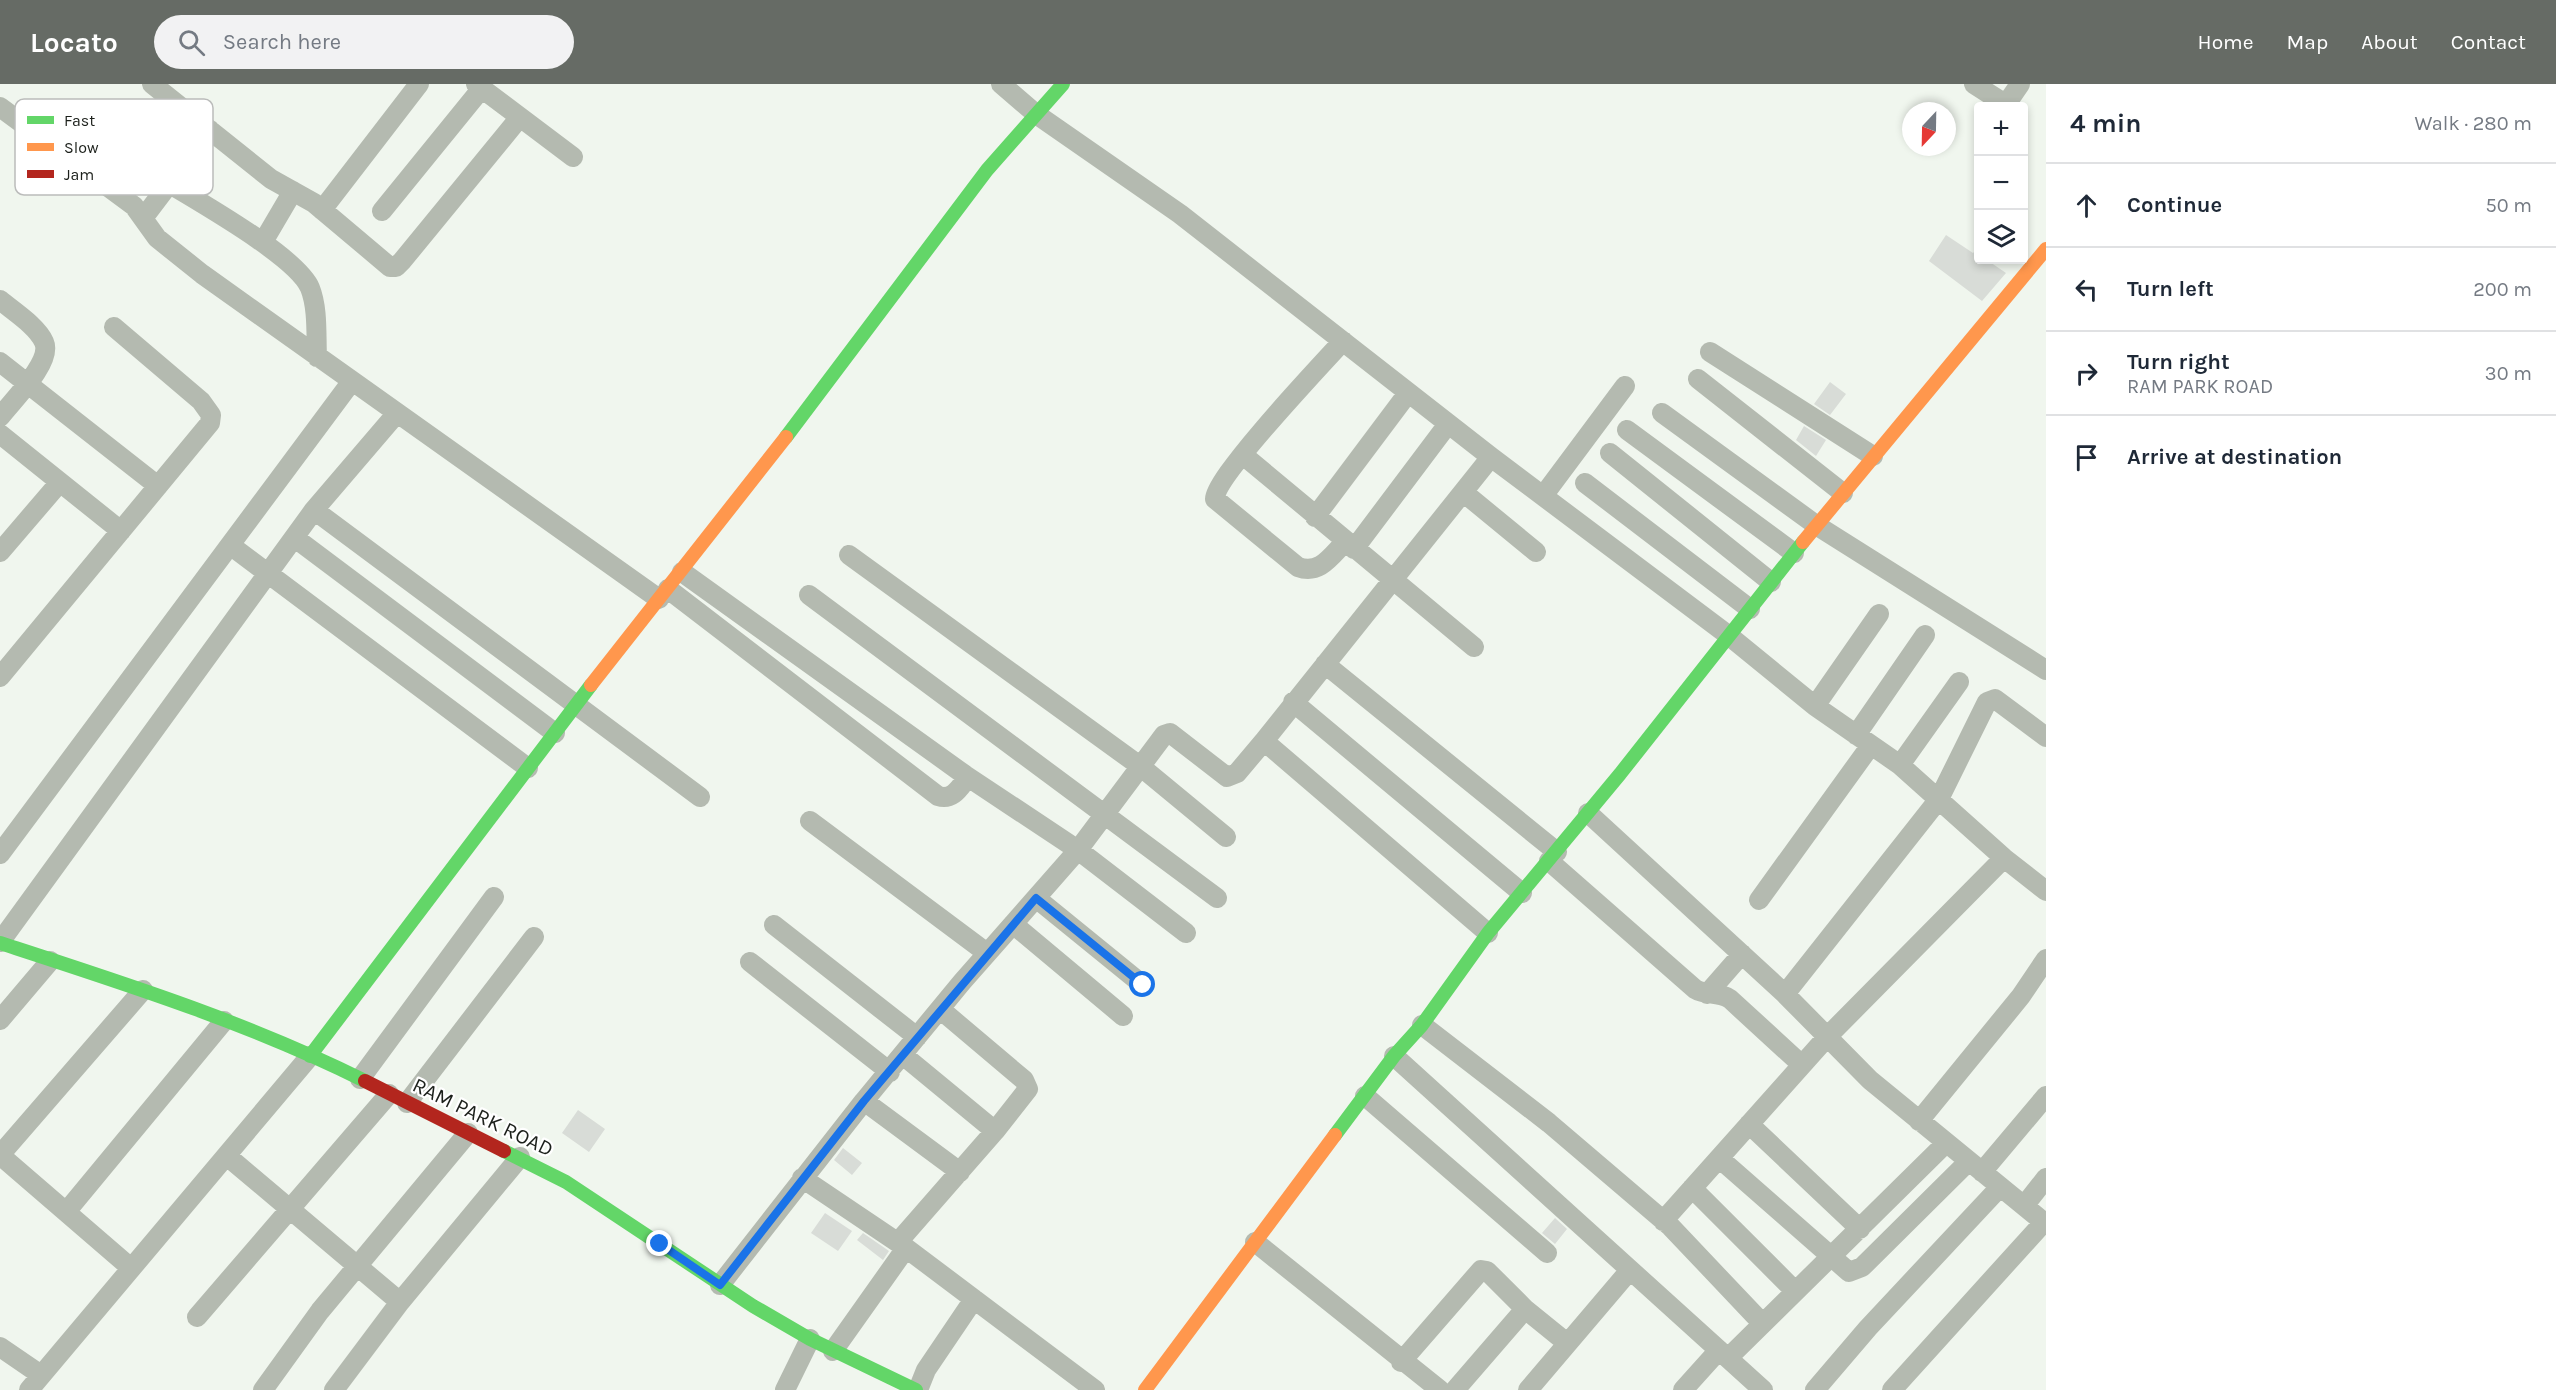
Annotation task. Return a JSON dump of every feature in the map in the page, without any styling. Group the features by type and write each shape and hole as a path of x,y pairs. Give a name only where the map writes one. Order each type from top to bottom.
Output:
{"street":[{"path":"152,84 171,99"},
{"path":"322,210 419,84"},
{"path":"1001,84 1036,114 1180,214 1448,424 1728,635 1815,706 1900,765 2004,858 2046,891"},
{"path":"0,1347 35,1382 226,1156 310,1056 577,704 854,349 987,170 1063,84"},
{"path":"1974,84 2002,102 2008,100 2020,84"},
{"path":"382,212 479,86 573,157"},
{"path":"0,107 15,118"},
{"path":"213,132 271,179 322,210 386,265 396,267 520,117"},
{"path":"263,242 293,191"},
{"path":"119,195 134,206 157,238 168,248 396,413 664,594 938,796 948,797 954,794 968,777"},
{"path":"144,217 161,195"},
{"path":"188,195 263,242 309,286 313,302 317,357"},
{"path":"1145,1390 1394,1056 1422,1025 1488,933 1553,857 1816,525 2046,249"},
{"path":"0,300 39,334 45,343 46,352 43,361 0,417"},
{"path":"0,677 210,423 211,415 201,401 114,327"},
{"path":"1343,341 1217,488 1215,499 1218,503 1298,567 1306,570 1322,566 1349,545 1448,424"},
{"path":"1710,352 1873,456"},
{"path":"0,362 158,486"},
{"path":"1698,378 1843,493"},
{"path":"0,854 352,381"},
{"path":"1544,496 1625,386"},
{"path":"1315,518 1408,393"},
{"path":"0,943 314,510 396,413"},
{"path":"1662,413 1816,525 2046,670"},
{"path":"1627,430 1794,553"},
{"path":"0,434 121,531"},
{"path":"1610,453 1771,582"},
{"path":"1243,455 1315,518 1474,647"},
{"path":"720,1285 864,1101 904,1056 987,953 1078,850 1164,735 1170,733 1222,774 1233,777 1491,457"},
{"path":"0,552 60,482"},
{"path":"1586,483 1750,609"},
{"path":"1463,492 1536,552"},
{"path":"314,510 700,797"},
{"path":"295,538 555,733"},
{"path":"230,545 528,768"},
{"path":"849,555 1140,766 1226,837"},
{"path":"682,572 968,777 1078,850 1186,933"},
{"path":"809,595 1217,898"},
{"path":"1815,706 1879,614"},
{"path":"1759,900 1864,740 1925,635"},
{"path":"1325,664 1553,857 1695,989 1707,994 1716,993 1730,999 1802,1065"},
{"path":"1900,765 1959,682"},
{"path":"1785,994 1939,800 1984,706 1991,699 2046,737"},
{"path":"1293,702 1522,893"},
{"path":"1264,741 1488,933"},
{"path":"1588,813 1785,994 1870,1080 2045,1223 1892,1390"},
{"path":"810,820 987,953"},
{"path":"1663,1221 1827,1037 2004,858"},
{"path":"360,1079 494,897"},
{"path":"1036,898 1143,985"},
{"path":"1013,924 1123,1016"},
{"path":"774,925 918,1037"},
{"path":"407,1103 534,937"},
{"name":"RAM PARK ROAD","path":"0,943 50,962 143,990 310,1056 360,1079 566,1182 720,1285 810,1339 917,1390"},
{"path":"1707,994 1742,954"},
{"path":"1919,1121 2021,996 2046,959"},
{"path":"0,1020 50,962"},
{"path":"750,962 890,1072"},
{"path":"131,1268 0,1155 143,990"},
{"path":"833,1351 902,1245 1026,1093 1027,1085 940,1009"},
{"path":"66,1212 224,1022"},
{"path":"1422,1025 1549,1123 1663,1221 1762,1323"},
{"path":"904,1056 995,1131"},
{"path":"1394,1056 1763,1390"},
{"path":"197,1317 389,1094"},
{"path":"1365,1096 1547,1253"},
{"path":"1719,1158 1830,1257 1850,1272 1862,1268 1975,1166 2046,1096"},
{"path":"864,1101 960,1172"},
{"path":"1749,1124 1860,1229"},
{"path":"263,1390 286,1356 357,1266 468,1133"},
{"path":"1683,1390 1762,1323 1946,1143"},
{"path":"226,1156 400,1302"},
{"path":"334,1390 400,1302 520,1157"},
{"path":"802,1178 902,1245 1095,1390"},
{"path":"2024,1206 2046,1178"},
{"path":"1815,1390 1868,1328 2000,1187"},
{"path":"1692,1188 1795,1290"},
{"path":"1255,1242 1401,1362 1440,1390"},
{"path":"1401,1362 1481,1270 1487,1271 1525,1309 1567,1343"},
{"path":"1528,1390 1630,1270"},
{"path":"917,1390 926,1371 974,1299"},
{"path":"1455,1390 1525,1309"},
{"path":"785,1390 810,1339"}],"building":[{"path":"1946,235 1974,252 1974,264 1993,264 2006,273 1982,301 1929,261"},
{"path":"1830,382 1846,394 1830,415 1814,404"},
{"path":"1804,426 1826,440 1816,456 1796,440"},
{"path":"578,1110 605,1129 589,1152 562,1133"},
{"path":"843,1148 862,1163 852,1175 834,1160"},
{"path":"825,1213 852,1231 838,1251 811,1233"},
{"path":"1555,1218 1567,1229 1555,1244 1542,1233"},
{"path":"863,1233 889,1251 883,1260 857,1240"}],"traffic: fast":[{"path":"786,437 987,170 1063,84"},
{"path":"1335,1135 1394,1056 1422,1025 1488,933 1620,774 1803,542"},
{"path":"310,1056 591,685"},
{"path":"0,943 231,1022 365,1081"},
{"path":"504,1151 566,1182 753,1306 810,1339 916,1390"}],"traffic: slow":[{"path":"1803,542 2046,249"},
{"path":"591,685 786,437"},
{"path":"1145,1390 1335,1135"}],"traffic: jam":[{"path":"365,1081 504,1151"}],"route":[{"path":"660,1244 720,1285 864,1101 904,1056 962,982 1036,898 1143,985"}]}
